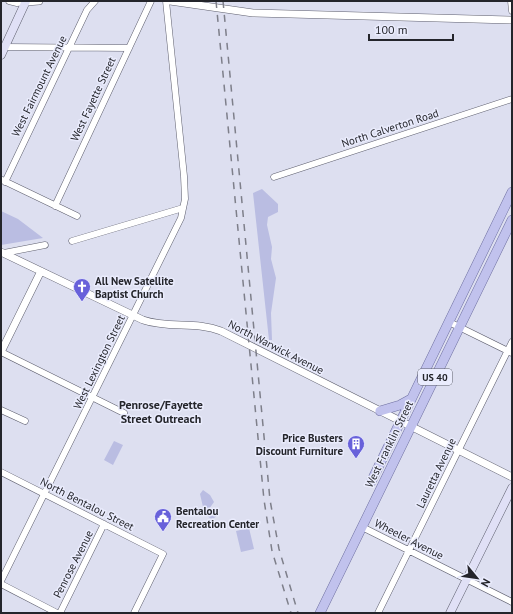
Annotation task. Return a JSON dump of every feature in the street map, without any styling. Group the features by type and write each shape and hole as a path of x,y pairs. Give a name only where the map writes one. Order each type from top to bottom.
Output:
{"main road":[{"path":"3,51 26,2"},
{"name":"West Franklin Street","path":"371,482 512,192"},
{"name":"West Franklin Street","path":"320,613 511,225"},
{"path":"380,411 400,405 411,398"},
{"path":"385,480 386,466 400,429 400,421"},
{"path":"450,613 512,488"}],"street":[{"path":"9,1 17,3 39,1"},
{"name":"West Fairmount Avenue","path":"3,181 87,10 95,1"},
{"name":"West Fayette Street","path":"55,206 151,1"},
{"name":"West Lexington Street","path":"1,581 178,226 183,208 184,176 166,1"},
{"path":"170,1 253,13 512,20"},
{"path":"511,1 512,11"},
{"path":"3,51 69,48 129,48"},
{"name":"North Calverton Road","path":"274,177 512,100"},
{"path":"3,181 77,216"},
{"path":"72,241 183,208"},
{"path":"498,222 511,225"},
{"path":"2,252 45,245"},
{"name":"North Warwick Avenue","path":"2,252 132,316 158,325 195,326 216,329 512,478"},
{"path":"41,271 1,352 124,413"},
{"path":"449,322 510,352"},
{"name":"Lauretta Avenue","path":"378,613 459,450 510,352 512,342"},
{"path":"1,410 26,421"},
{"name":"North Bentalou Street","path":"1,472 163,554 134,613"},
{"name":"Penrose Avenue","path":"59,613 104,524"},
{"name":"Wheeler Avenue","path":"362,526 512,602"},
{"path":"1,584 59,613"}],"shaded area":[{"path":"262,189 278,204 278,212 268,217 267,225 272,247 271,259 276,278 271,313 272,340 269,340 253,193"},
{"path":"1,211 18,219 43,238 1,245"},
{"path":"114,441 123,445 113,465 104,460"},
{"path":"203,490 210,495 214,502 209,509 203,507 200,494"},
{"path":"210,510 214,510 216,514 214,518 210,518 208,516 208,512"},
{"path":"249,528 254,549 241,552 236,531"}],"railway":[{"path":"216,1 264,500 272,551 291,613"},
{"path":"223,1 270,500 279,549 298,613"}],"place":[{"name":"All New Satellite Baptist Church","path":"82,302"},
{"name":"Price Busters Discount Furniture","path":"356,459"},
{"name":"Bentalou Recreation Center","path":"163,532"}],"district":[{"name":"Penrose/Fayette Street Outreach","path":"161,411"}]}
